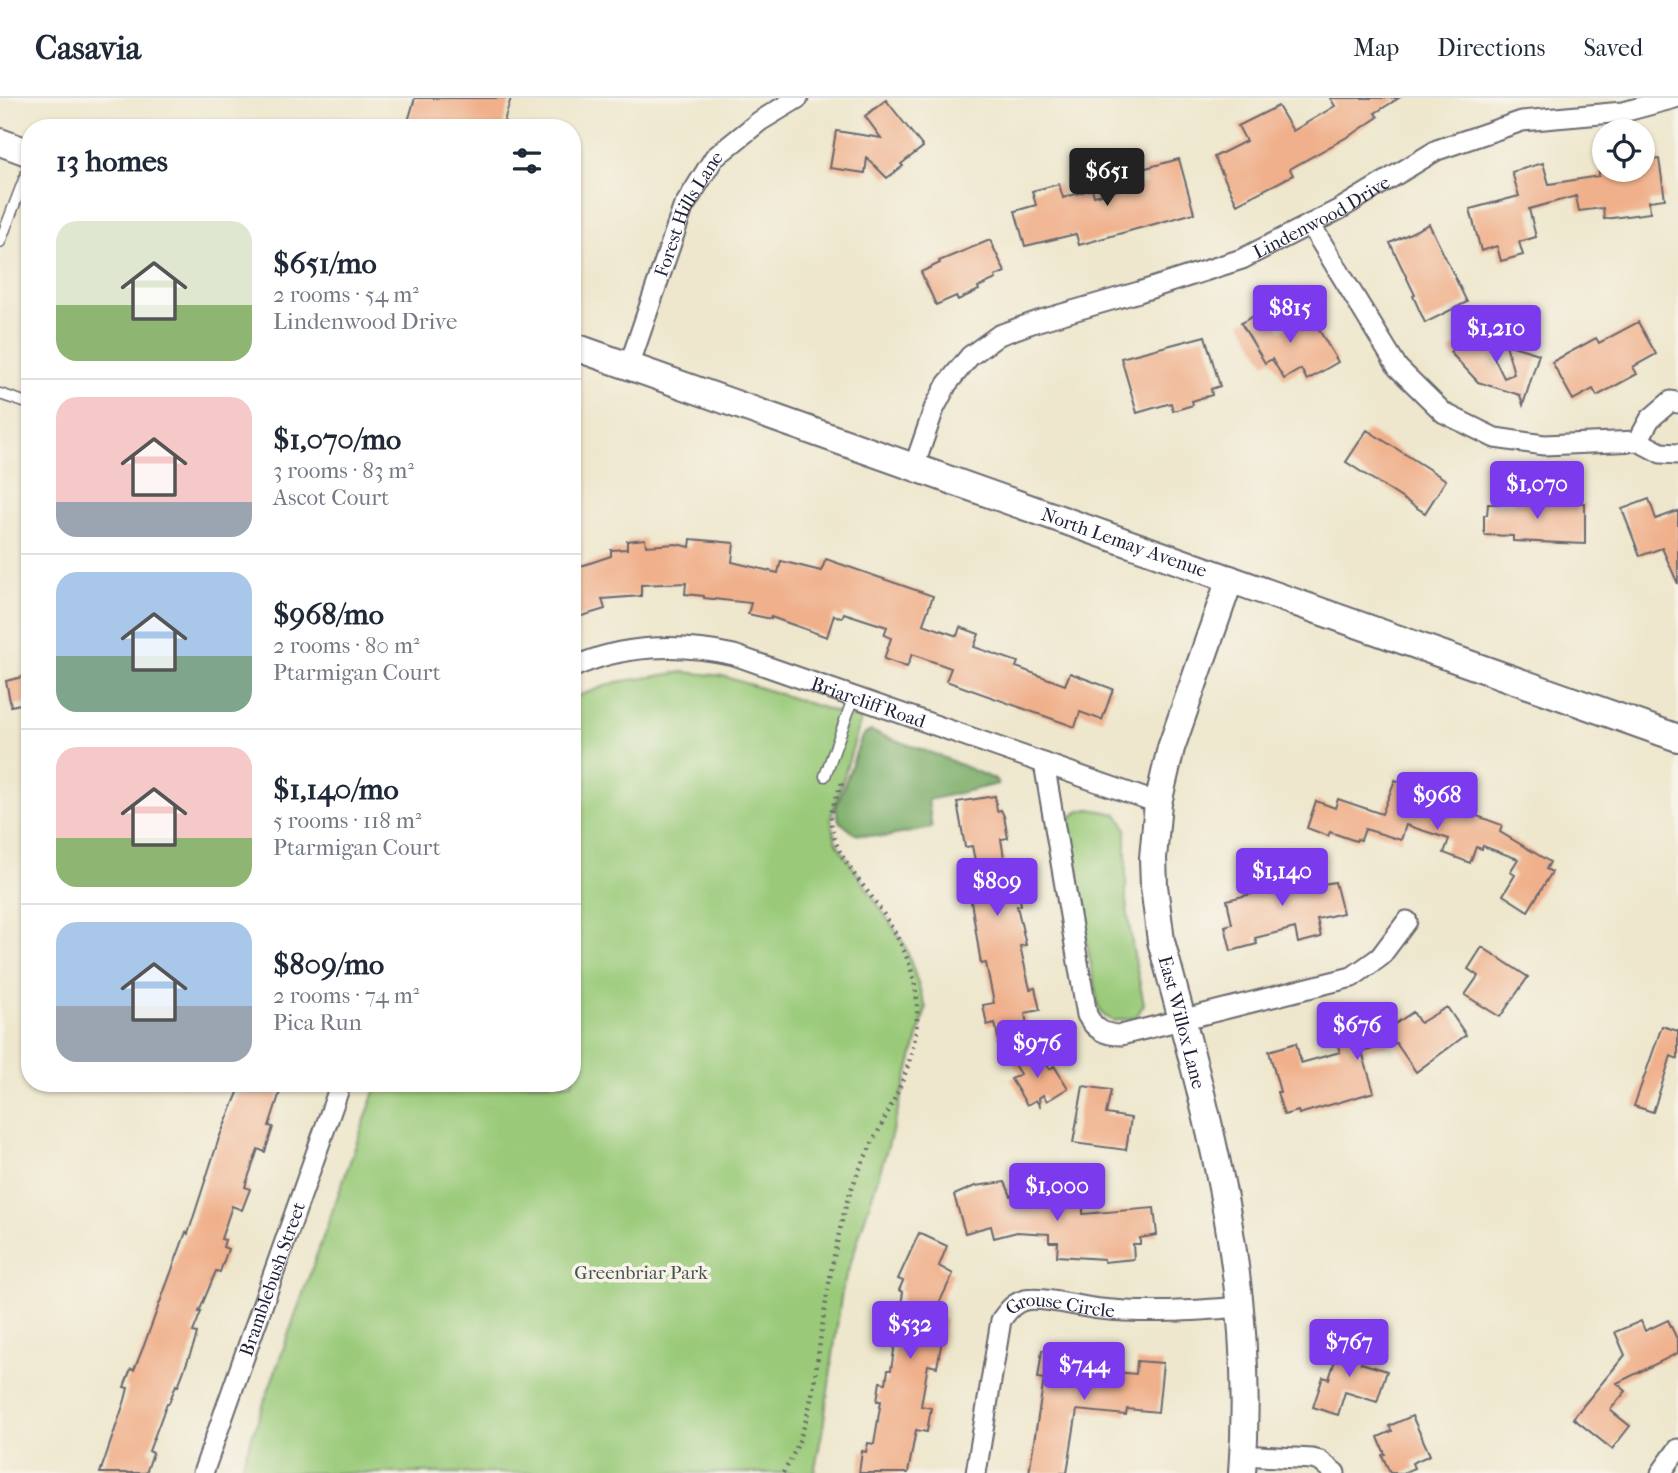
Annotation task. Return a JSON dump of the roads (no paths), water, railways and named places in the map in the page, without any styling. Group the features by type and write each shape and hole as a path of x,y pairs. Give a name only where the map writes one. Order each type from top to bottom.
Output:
{"main road":[{"path":"0,142 21,150"},
{"name":"North Lemay Avenue","path":"581,349 1678,738"},
{"name":"East Willox Lane","path":"1230,579 1171,748 1158,803 1153,858 1156,914 1221,1174 1235,1257 1244,1391 1242,1464"}],"street":[{"name":"Forest Hills Lane","path":"629,366 683,208 708,168 715,158 760,121 798,98"},
{"name":"Lindenwood Drive","path":"914,467 934,409 947,384 970,356 999,335 1242,259 1340,209 1437,150 1522,121 1623,112 1675,98"},
{"path":"1310,224 1398,368 1444,413 1495,438 1544,445 1637,441 1661,453 1678,454"},
{"path":"1637,441 1650,419 1671,401 1678,403"},
{"name":"Briarcliff Road","path":"581,664 643,648 689,648 734,655 1158,803"},
{"path":"1044,763 1087,1015 1090,1022 1102,1032 1121,1034 1352,977 1380,957 1408,921"},
{"name":"Bramblebush Street","path":"203,1473 338,1092"},
{"name":"Grouse Circle","path":"976,1473 1001,1320 1011,1307 1035,1299 1135,1312 1240,1307"},
{"path":"1661,1473 1678,1449"},
{"path":"1242,1464 1312,1459 1321,1461 1335,1473"}],"lane":[{"path":"0,242 21,187"},
{"path":"0,394 21,401"},
{"path":"825,776 854,696"}],"park label":[{"name":"Greenbriar Park","path":"641,1272"}]}
